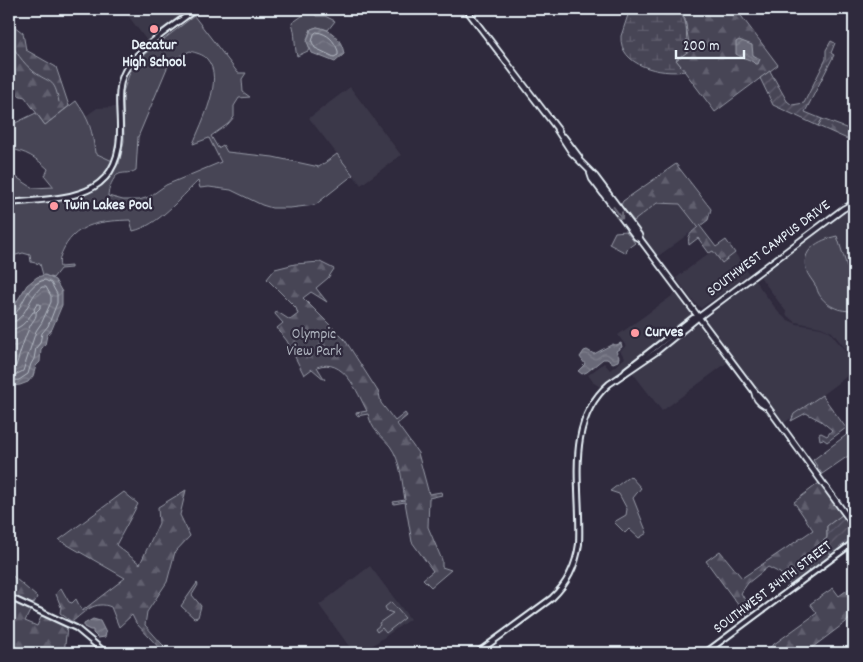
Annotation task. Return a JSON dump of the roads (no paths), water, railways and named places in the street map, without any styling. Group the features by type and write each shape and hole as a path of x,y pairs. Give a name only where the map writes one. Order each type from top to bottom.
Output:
{"main road":[{"path":"9,203 80,194 91,189 105,178 113,167 118,153 120,130 119,92 125,72 138,54 196,9"},
{"path":"466,9 557,130 575,150 592,179 636,237 640,239 754,392 758,394 854,526"},
{"name":"SOUTHWEST CAMPUS DRIVE","path":"699,317 854,203"},
{"path":"625,373 626,370 693,318 699,317"},
{"path":"478,653 552,598 559,591 571,572 578,555 579,544 578,447 582,423 588,409 604,388 625,373 628,373 699,317"},
{"path":"656,352 661,343"},
{"name":"SOUTHWEST 344TH STREET","path":"705,653 854,542"},
{"path":"9,597 76,628 106,653"}],"water":[{"path":"317,27 331,32 341,44 344,54 335,62 312,53 307,42 311,29"},
{"path":"739,40 752,45 753,55 760,59 758,64 736,54 736,42"},
{"path":"45,275 55,280 62,292 62,305 52,329 47,335 45,345 41,349 40,362 36,366 33,376 28,382 12,386 9,385 9,314 27,285 37,277"},
{"path":"621,343 622,347 616,351 619,357 618,361 613,363 603,359 587,372 582,374 578,371 585,364 580,357 584,351 587,350 594,354 613,344"},
{"path":"93,619 100,621 106,633 105,637 98,638 93,633 93,630 84,627 84,624"}],"waterway":[{"path":"9,40 26,64 53,84 59,102"}],"place":[{"name":"Decatur High School","path":"154,29"},
{"name":"Twin Lakes Pool","path":"54,206"},
{"name":"Curves","path":"635,333"}],"park label":[{"name":"Olympic View Park","path":"314,344"}]}
